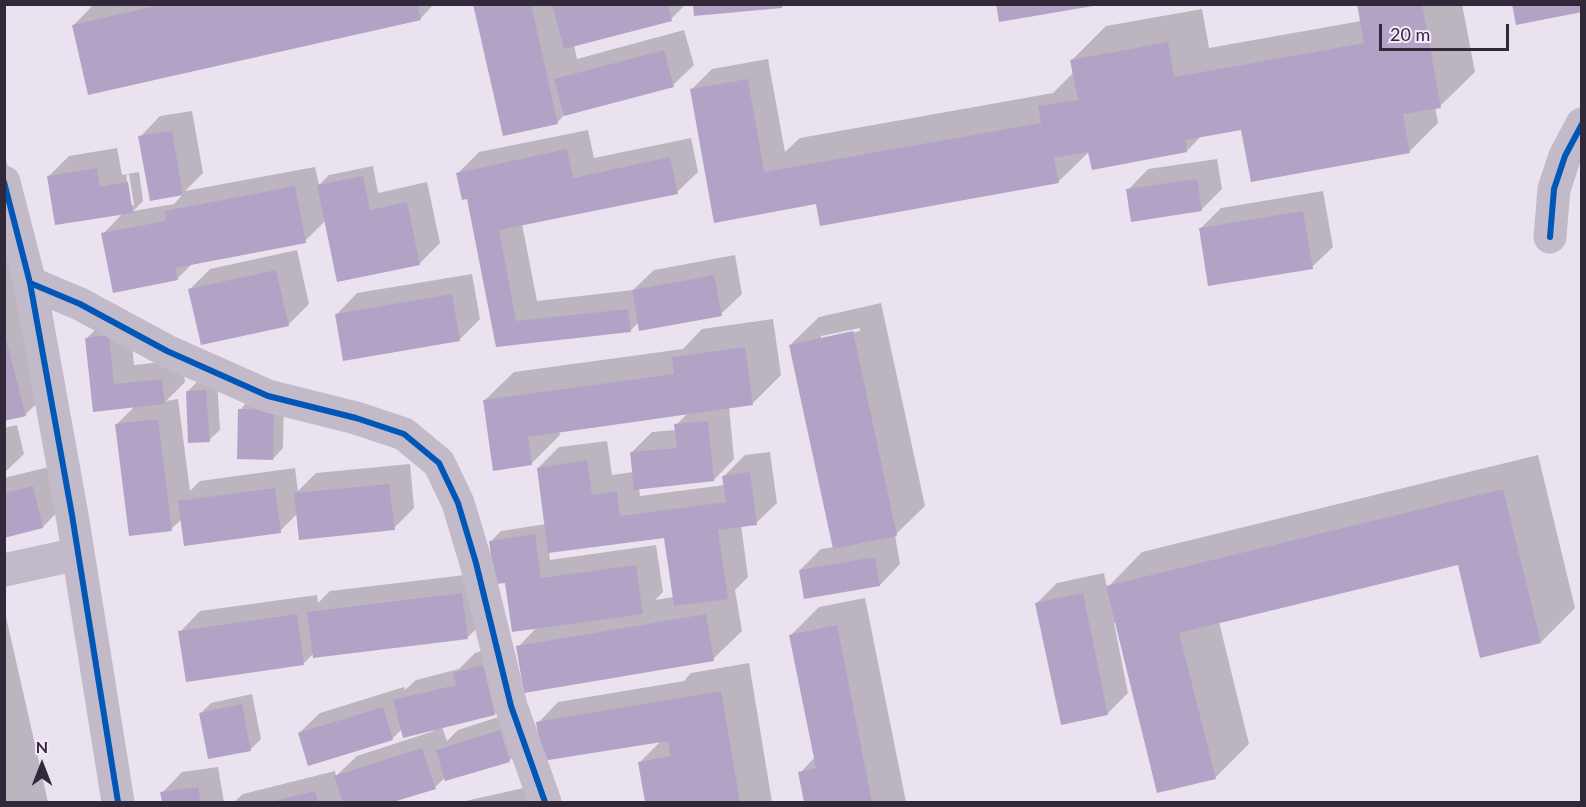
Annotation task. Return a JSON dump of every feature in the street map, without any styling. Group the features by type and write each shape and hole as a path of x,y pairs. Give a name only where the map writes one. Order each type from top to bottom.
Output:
{"street":[{"path":"1550,237 1554,189 1565,156 1581,124"},
{"path":"4,182 30,283 78,554 118,802"},
{"path":"30,283 80,304 167,351 268,396 356,418 404,434 439,463 458,503 476,563 511,706 545,802"},
{"path":"4,570 78,554"}],"building":[{"path":"164,4 417,4 421,20 88,95 72,25"},
{"path":"473,4 531,4 558,124 503,136"},
{"path":"552,4 668,4 672,21 564,49"},
{"path":"693,4 782,4 782,8 694,16"},
{"path":"996,4 1093,4 1093,6 999,22"},
{"path":"1357,4 1422,4 1441,108 1403,114 1410,153 1251,182 1241,130 1185,140 1187,152 1092,170 1088,152 1054,158 1059,183 820,226 816,204 714,223 690,89 748,79 764,172 1041,123 1038,106 1078,100 1070,60 1168,42 1174,77 1364,43"},
{"path":"1512,4 1582,4 1582,12 1516,25"},
{"path":"664,50 674,87 564,116 554,79"},
{"path":"172,131 183,195 150,201 138,136"},
{"path":"567,149 573,178 670,157 678,194 499,230 516,321 628,309 631,332 496,347 467,199 462,200 456,173"},
{"path":"97,168 100,187 128,182 133,213 55,225 47,176"},
{"path":"363,176 370,210 407,202 420,265 337,282 317,185"},
{"path":"1197,179 1202,211 1131,222 1126,189"},
{"path":"295,186 306,243 175,268 178,280 113,293 101,233 166,221 165,211"},
{"path":"1303,211 1313,269 1208,286 1199,228"},
{"path":"276,270 289,326 201,345 188,289"},
{"path":"714,275 722,316 639,331 632,290"},
{"path":"452,294 460,341 343,361 335,314"},
{"path":"4,331 26,416 4,421"},
{"path":"853,331 897,536 833,549 789,345"},
{"path":"109,335 114,384 162,379 165,404 93,412 85,338"},
{"path":"745,347 753,405 528,437 532,465 493,471 483,400 674,374 672,357"},
{"path":"206,390 210,442 188,443 186,391"},
{"path":"238,409 274,410 273,460 237,459"},
{"path":"158,419 172,531 129,536 115,424"},
{"path":"708,421 714,481 634,490 630,452 677,448 674,424"},
{"path":"587,460 592,495 617,491 620,516 726,502 722,476 750,472 757,525 718,530 728,599 674,606 664,538 548,553 537,468"},
{"path":"389,484 395,530 299,540 294,493"},
{"path":"33,486 43,528 4,538 4,493"},
{"path":"275,488 281,533 184,546 178,501"},
{"path":"1503,489 1541,643 1480,658 1458,565 1179,633 1216,779 1157,793 1106,586"},
{"path":"535,534 541,578 636,565 643,614 512,632 505,583 495,584 489,541"},
{"path":"875,557 880,586 804,599 799,570"},
{"path":"462,593 468,639 313,658 307,612"},
{"path":"1083,593 1108,715 1061,725 1035,603"},
{"path":"297,614 304,665 186,682 178,631"},
{"path":"706,614 714,661 524,693 516,646"},
{"path":"837,625 872,802 804,802 798,772 816,768 789,635"},
{"path":"483,665 495,715 403,738 393,700 456,685 453,673"},
{"path":"721,691 740,802 645,802 638,762 671,756 668,741 542,761 536,722"},
{"path":"242,704 251,751 208,759 199,713"},
{"path":"383,707 393,740 308,766 298,733"},
{"path":"500,730 510,762 445,781 436,750"},
{"path":"422,748 436,789 393,802 343,802 334,776"},
{"path":"198,787 201,802 162,802 160,792"},
{"path":"315,791 318,802 271,802"}],"cycle path":[{"path":"1550,237 1554,189 1565,156 1582,124"},
{"path":"4,182 30,283 72,515 118,802"},
{"path":"30,283 80,304 167,351 268,396 356,418 404,434 439,463 458,503 476,563 511,706 545,802"}]}
